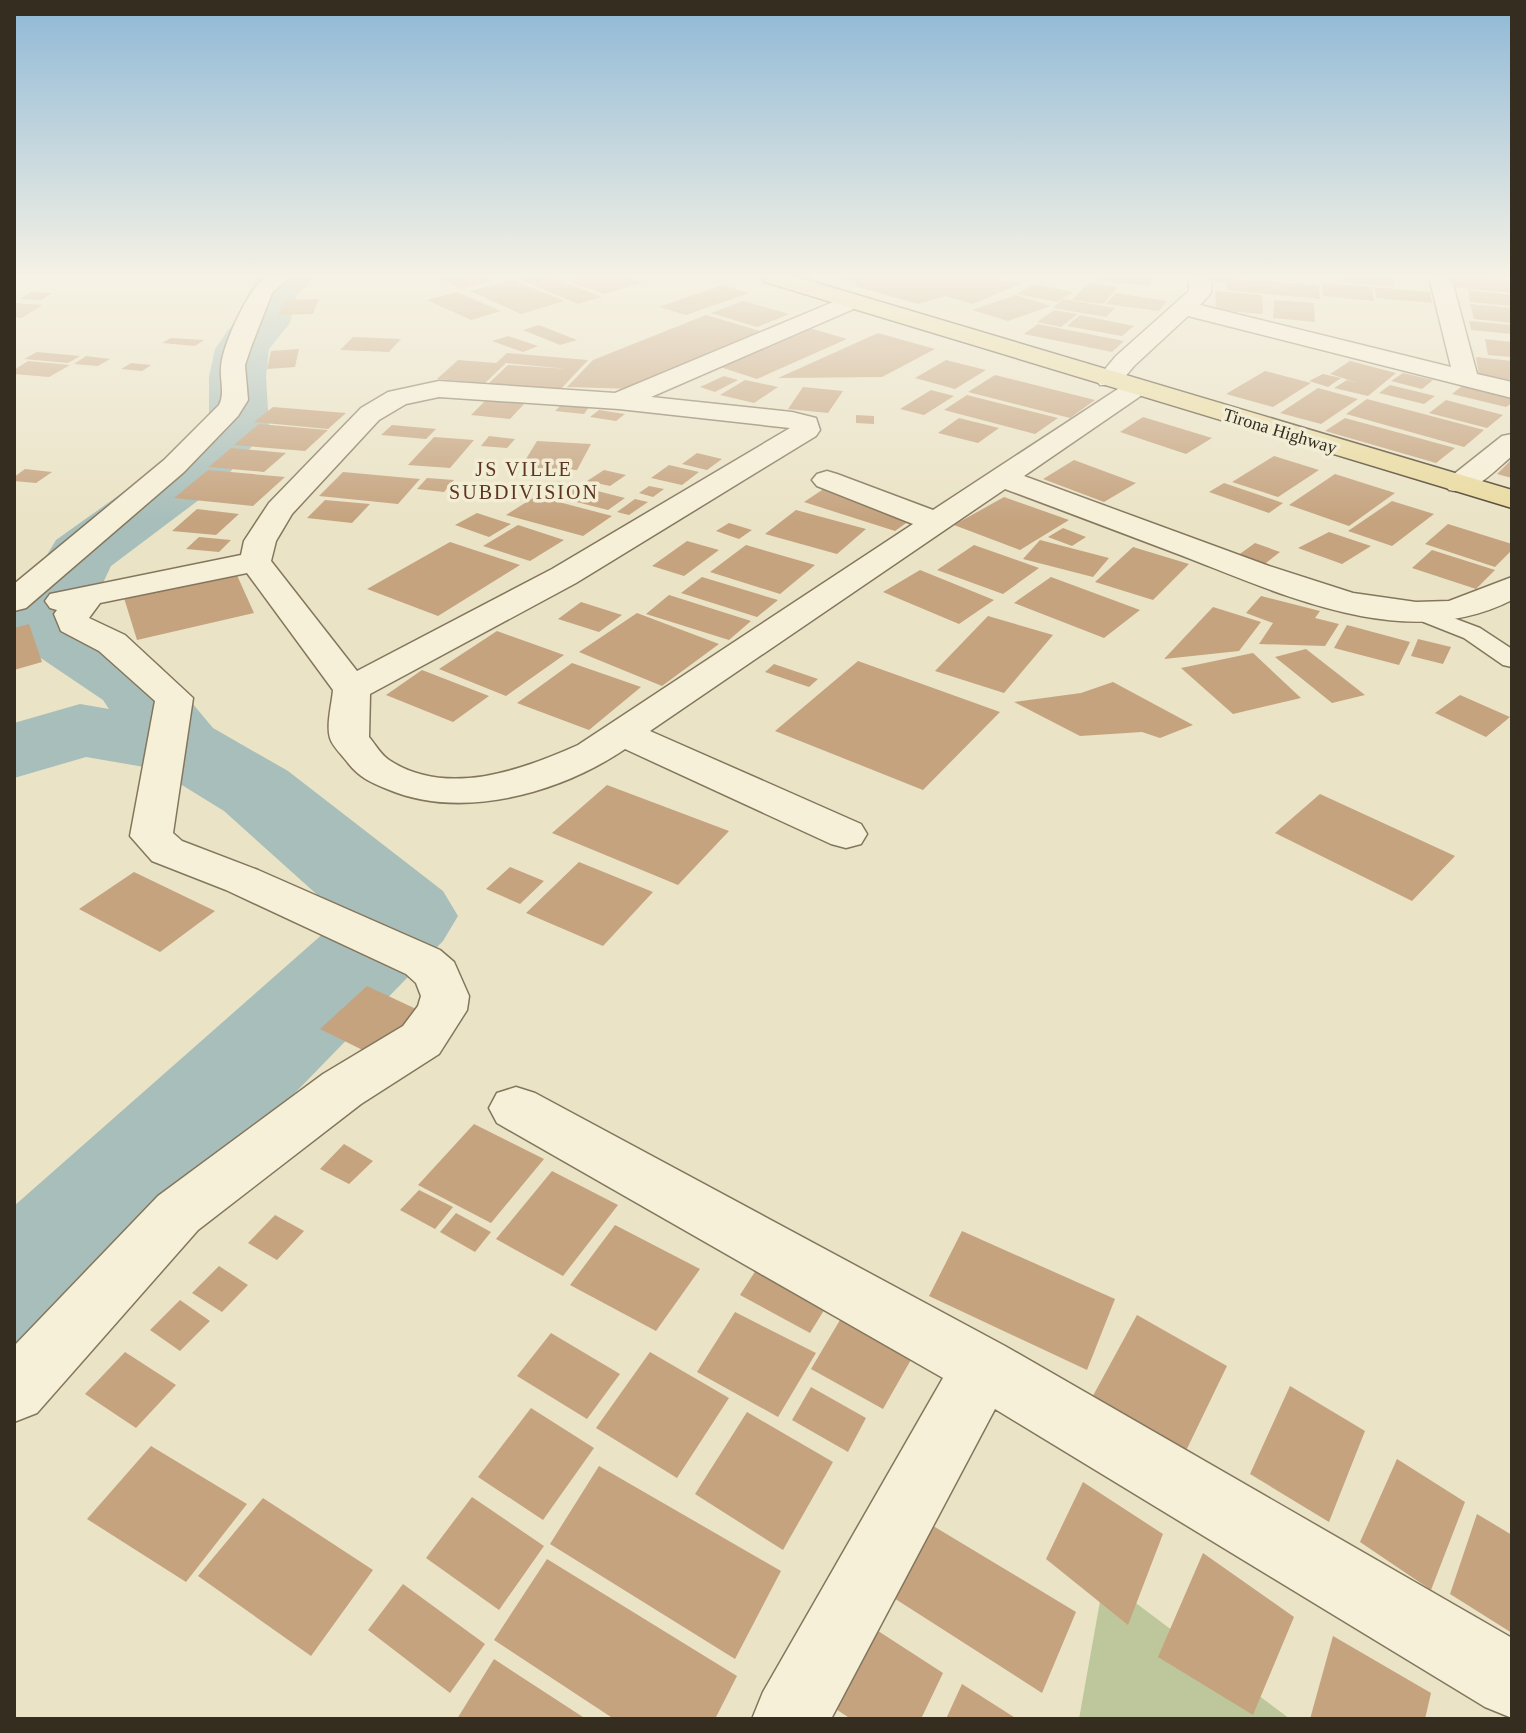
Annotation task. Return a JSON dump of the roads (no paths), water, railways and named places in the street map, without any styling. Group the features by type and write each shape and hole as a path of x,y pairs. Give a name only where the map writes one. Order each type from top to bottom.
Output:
{"main road":[{"name":"Tirona Highway","path":"1036,358 1512,499"}],"street":[{"path":"18,609 174,466 229,410 235,400 235,358"},
{"path":"619,401 720,358"},
{"path":"255,562 352,689 349,738 373,768 420,788 476,790 539,777 592,753 1001,477 1123,384 1125,361 1128,358"},
{"path":"1382,358 1512,390"},
{"path":"1461,358 1466,379"},
{"path":"255,562 260,541 280,509 370,414 397,398 439,389 619,401 806,424 806,430 564,576 352,689"},
{"path":"1459,484 1512,442"},
{"path":"1001,477 1275,580 1360,605 1419,612 1453,611 1488,600 1512,587"},
{"path":"827,480 936,522"},
{"path":"18,609 255,562"},
{"path":"14,1391 178,1213 342,1089 421,1040 442,1010 445,996 437,974 423,962 242,880 167,851 151,836 174,698 112,643 73,624 71,614 81,596"},
{"path":"622,733 846,834"},
{"path":"516,1108 983,1367 1512,1680"},
{"path":"790,1719 983,1367"}],"lane":[{"path":"1419,612 1472,633 1512,660"}],"waterway":[{"path":"182,747 132,683 44,626 81,555 197,470 239,426 240,358"},
{"path":"14,752 80,730 182,747"},
{"path":"14,1290 407,916 256,791 182,747"}],"district":[{"name":"JS VILLE SUBDIVISION","path":"524,480"}]}
